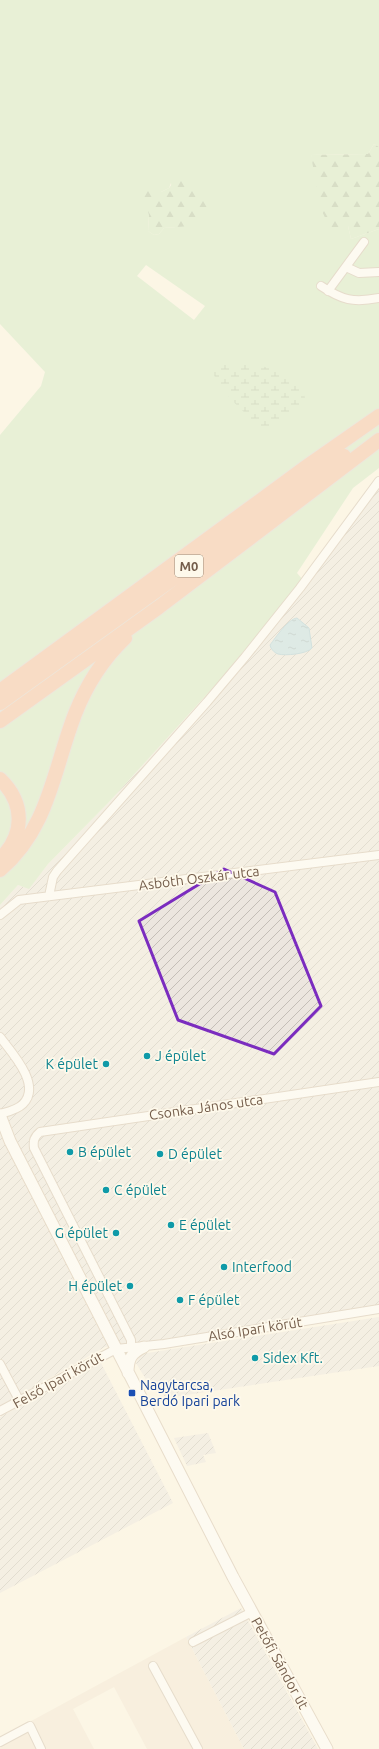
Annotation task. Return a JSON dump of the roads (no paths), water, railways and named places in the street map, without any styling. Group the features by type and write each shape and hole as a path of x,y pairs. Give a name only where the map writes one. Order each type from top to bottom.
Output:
{"highway":[{"name":"M0","path":"0,691 65,642 379,416"},
{"name":"M0","path":"0,703 379,431"},
{"path":"0,721 159,607 379,440"},
{"path":"0,870 19,852 40,818 76,713 95,674 117,646 159,607"},
{"path":"0,679 65,642"},
{"path":"0,779 14,795 19,816 16,835 9,848 0,859"}],"main road":[{"name":"Petőfi Sándor út","path":"0,1114 10,1141 233,1578 327,1749"},
{"path":"128,1374 131,1355 144,1347"}],"street":[{"path":"328,291 364,242"},
{"path":"346,267 359,273 379,272"},
{"path":"321,286 338,297 352,301 379,298"},
{"path":"49,896 56,870 207,702 246,656 300,588 379,480"},
{"name":"Asbóth Oszkár utca","path":"0,915 18,900 379,855"},
{"path":"0,1037 25,1072 28,1080 29,1091 23,1104 0,1114"},
{"name":"Csonka János utca","path":"131,1348 131,1340 34,1148 35,1138 40,1132 379,1082"},
{"name":"Alsó Ipari körút","path":"116,1349 144,1347 379,1309"},
{"name":"Felső Ipari körút","path":"0,1411 116,1349"},
{"path":"0,1364 19,1400"},
{"path":"193,1642 252,1612"},
{"path":"153,1666 198,1749"},
{"path":"0,1742 30,1726 41,1749"}],"water":[{"path":"297,618 309,628 312,648 306,652 291,655 281,655 276,653 270,645 286,625"}],"place":[{"name":"J épület","path":"147,1056"},
{"name":"K épület","path":"106,1064"},
{"name":"B épület","path":"70,1152"},
{"name":"D épület","path":"160,1154"},
{"name":"C épület","path":"106,1190"},
{"name":"E épület","path":"171,1225"},
{"name":"G épület","path":"116,1233"},
{"name":"Interfood","path":"224,1267"},
{"name":"H épület","path":"130,1286"},
{"name":"F épület","path":"180,1300"},
{"name":"Sidex Kft.","path":"255,1358"},
{"name":"Nagytarcsa, Berdó Ipari park","path":"132,1393"}]}
